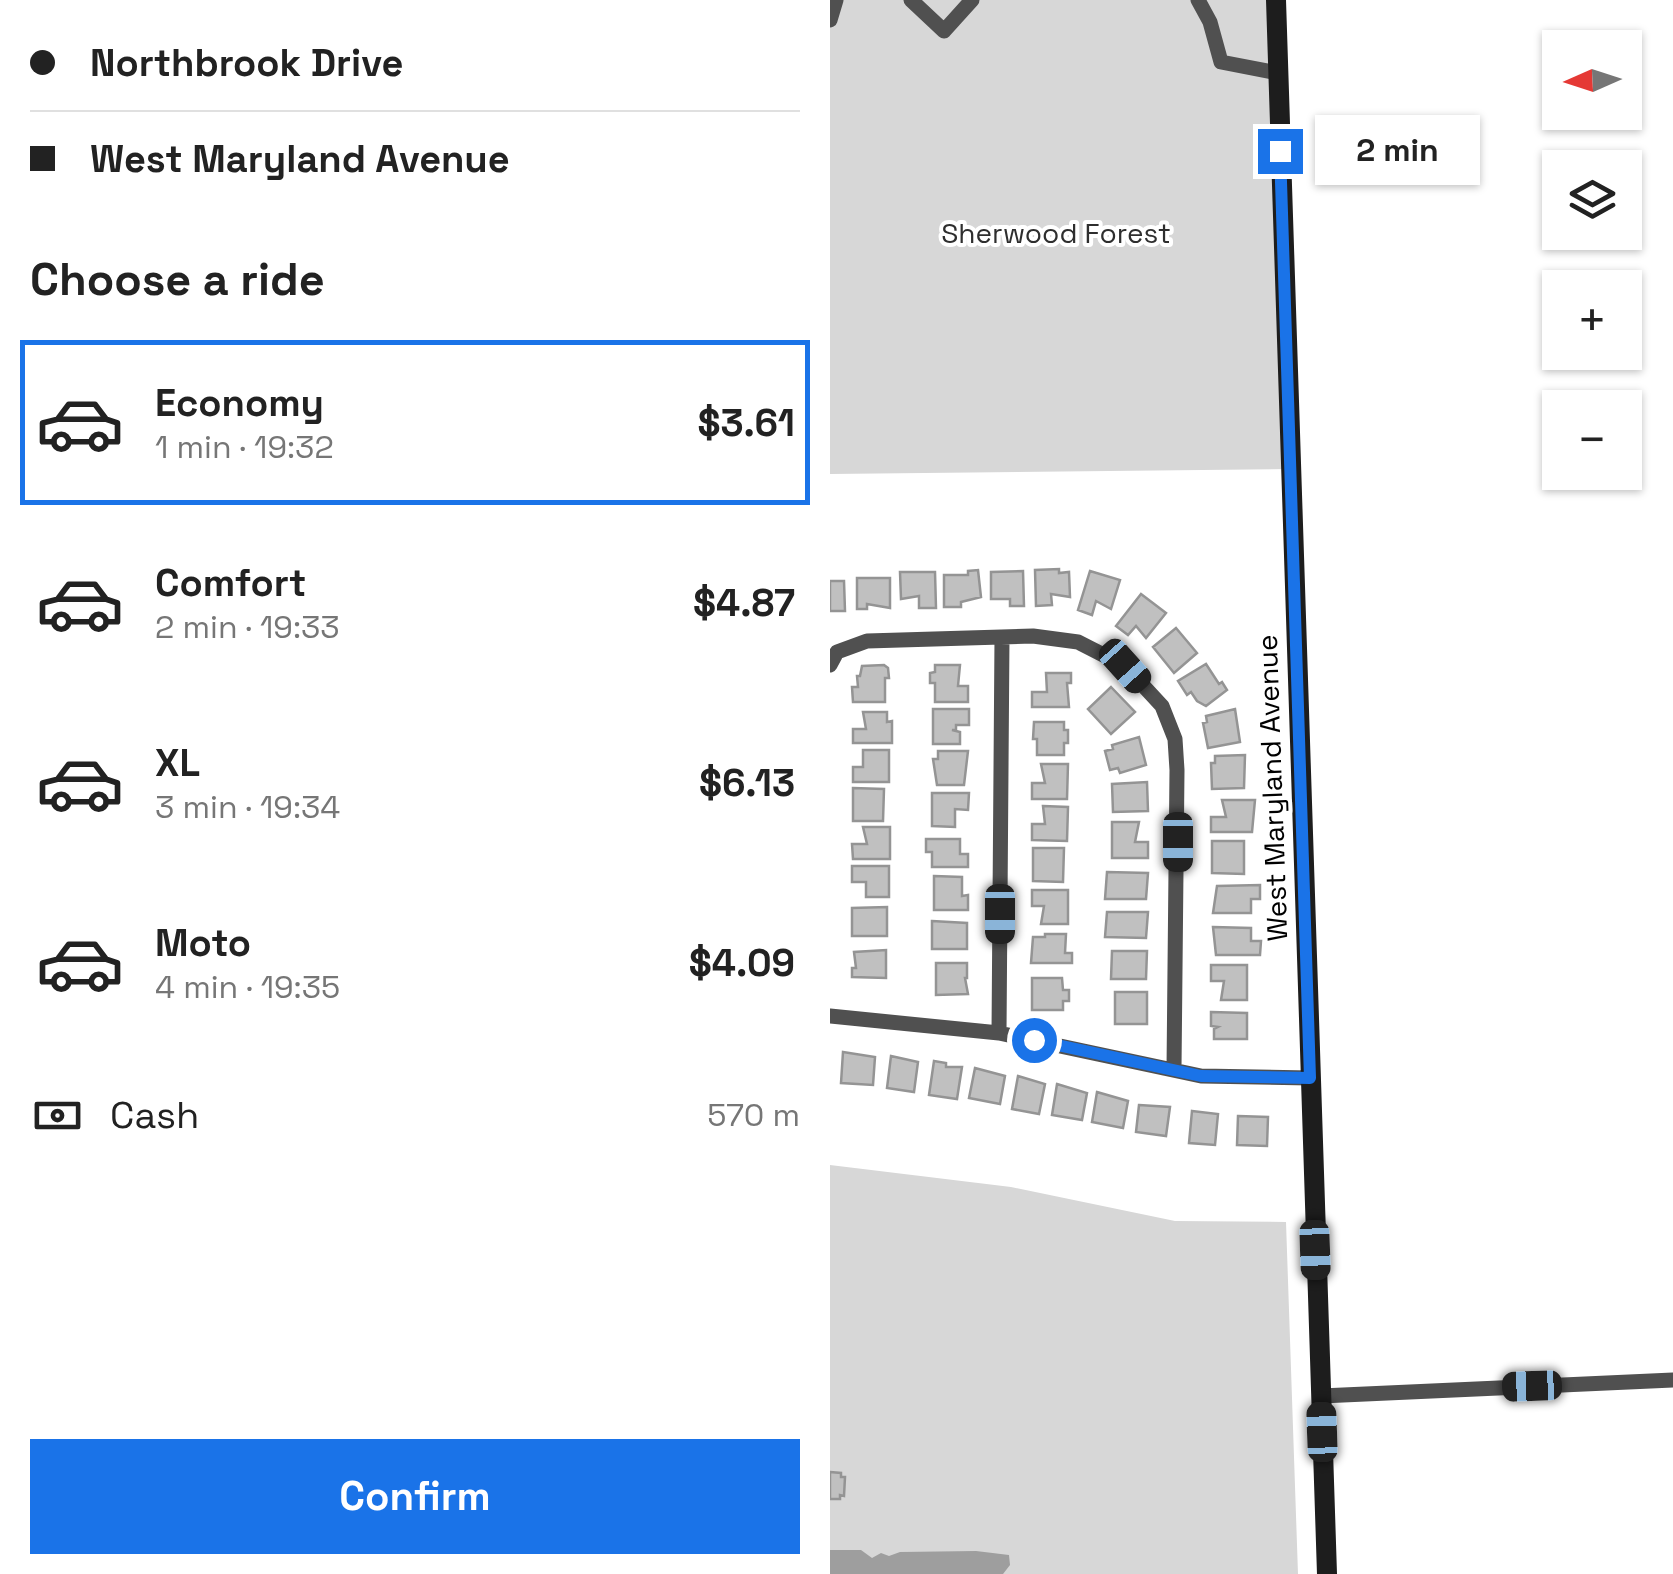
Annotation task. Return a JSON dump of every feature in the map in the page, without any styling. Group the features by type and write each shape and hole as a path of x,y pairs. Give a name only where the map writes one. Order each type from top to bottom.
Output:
{"street":[{"path":"830,20 836,0"},
{"path":"911,0 944,31 972,0"},
{"path":"1198,0 1210,22 1222,62 1278,73"},
{"name":"West Maryland Avenue","path":"1276,0 1327,1574"},
{"path":"830,665 837,652 868,641 1033,636 1078,642 1125,666 1162,706 1175,739 1178,951 1174,1069"},
{"path":"999,1033 1002,637"},
{"path":"830,1016 999,1033 1201,1076 1310,1078"},
{"path":"1321,1396 1673,1380"}],"green space":[{"name":"Sherwood Forest","path":"830,0 1276,0 1289,469 830,474"},
{"path":"830,1165 1011,1187 1175,1221 1286,1222 1298,1574 830,1574"}],"shaded area":[{"path":"830,1550 861,1550 872,1558 881,1553 889,1556 900,1552 976,1551 1009,1555 1010,1565 1003,1574 830,1574"}],"building":[{"path":"1059,569 1059,573 1069,572 1070,597 1051,594 1052,605 1036,606 1035,570"},
{"path":"978,570 981,597 961,602 961,607 944,607 944,575 968,575 968,571"},
{"path":"1023,571 1024,606 1010,606 1010,599 991,599 991,572"},
{"path":"1090,571 1120,580 1111,609 1096,601 1092,615 1078,610"},
{"path":"900,572 935,572 936,608 919,608 919,596 901,599"},
{"path":"857,578 890,578 890,608 867,604 867,609 857,609"},
{"path":"830,581 844,581 845,611 830,611"},
{"path":"1141,594 1166,613 1146,638 1136,626 1128,635 1116,626"},
{"path":"1176,628 1197,653 1174,673 1153,647"},
{"path":"1206,664 1227,690 1206,706 1191,692 1187,695 1178,681"},
{"path":"884,665 889,678 885,678 885,702 853,702 852,687 858,687 857,676 862,666"},
{"path":"935,665 960,665 958,686 968,686 968,702 935,702 935,683 930,683 930,673 935,672"},
{"path":"1046,673 1071,673 1071,683 1067,683 1069,707 1032,707 1032,692 1047,692"},
{"path":"1111,687 1135,712 1111,734 1088,709"},
{"path":"933,709 969,709 969,725 956,725 956,730 952,730 960,732 960,744 933,744"},
{"path":"1235,709 1240,742 1208,748 1203,723 1207,722 1206,716"},
{"path":"863,712 887,712 887,722 892,721 892,743 853,743 853,729 866,729"},
{"path":"1034,722 1064,722 1068,743 1064,743 1064,755 1037,755"},
{"path":"1139,737 1146,765 1120,773 1118,768 1110,770 1105,751"},
{"path":"863,750 889,750 889,782 853,782 853,767 863,767"},
{"path":"938,751 968,751 964,785 937,785 933,759 938,759"},
{"path":"1245,755 1244,788 1212,789 1211,763 1215,763 1215,756"},
{"path":"1041,764 1068,764 1067,799 1032,799 1032,783 1045,783"},
{"path":"1147,782 1148,811 1113,812 1112,784"},
{"path":"853,788 884,789 883,821 853,821"},
{"path":"932,793 969,793 968,810 955,809 955,827 932,826"},
{"path":"1222,800 1255,800 1252,832 1211,832 1211,817 1226,817"},
{"path":"1043,806 1068,807 1067,841 1032,840 1032,824 1045,824"},
{"path":"1112,822 1139,822 1135,842 1148,842 1148,858 1112,858"},
{"path":"863,827 890,827 890,859 853,859 852,844 867,844"},
{"path":"926,839 960,839 960,854 968,854 968,867 932,867 932,852 926,852"},
{"path":"1212,841 1244,841 1244,874 1212,873"},
{"path":"1033,848 1064,848 1063,882 1033,881"},
{"path":"852,866 889,866 889,897 866,897 866,882 852,882"},
{"path":"1107,872 1148,873 1146,899 1105,899"},
{"path":"934,876 962,877 962,896 968,895 968,910 934,910"},
{"path":"1260,885 1260,899 1251,899 1251,913 1213,913 1217,886"},
{"path":"1032,890 1068,890 1068,924 1041,924 1044,906 1032,906"},
{"path":"887,907 887,936 852,936 852,908"},
{"path":"1107,912 1148,912 1146,938 1105,937"},
{"path":"932,921 967,923 967,949 932,949"},
{"path":"1213,927 1251,928 1251,941 1261,941 1260,955 1216,955"},
{"path":"1066,934 1065,953 1072,953 1072,963 1031,963 1033,937"},
{"path":"886,950 886,978 852,977 852,968 856,968 854,952"},
{"path":"1112,951 1147,951 1146,979 1111,979"},
{"path":"936,963 967,963 968,994 936,995"},
{"path":"1211,965 1247,965 1247,1000 1221,1000 1224,981 1211,981"},
{"path":"1032,978 1062,978 1063,990 1069,990 1069,1001 1063,1001 1063,1010 1032,1010"},
{"path":"1115,992 1147,992 1147,1024 1115,1024"},
{"path":"1211,1012 1247,1013 1247,1039 1214,1039 1214,1029 1218,1027 1211,1026"},
{"path":"843,1052 875,1057 873,1085 841,1083"},
{"path":"891,1056 918,1062 914,1092 887,1088"},
{"path":"934,1061 946,1063 946,1067 962,1067 957,1099 929,1095"},
{"path":"975,1068 1005,1076 1000,1104 969,1098"},
{"path":"1018,1076 1045,1084 1039,1114 1012,1109"},
{"path":"1057,1084 1087,1093 1082,1120 1052,1115"},
{"path":"1097,1092 1128,1101 1123,1128 1092,1122"},
{"path":"1139,1105 1170,1107 1166,1136 1136,1132"},
{"path":"1192,1111 1218,1114 1215,1145 1189,1143"},
{"path":"1238,1116 1268,1117 1267,1146 1237,1145"},
{"path":"830,1472 845,1477 844,1496 840,1495 840,1499 830,1499"}],"route":[{"path":"1034,1040 1201,1076 1310,1078 1280,151"}]}
